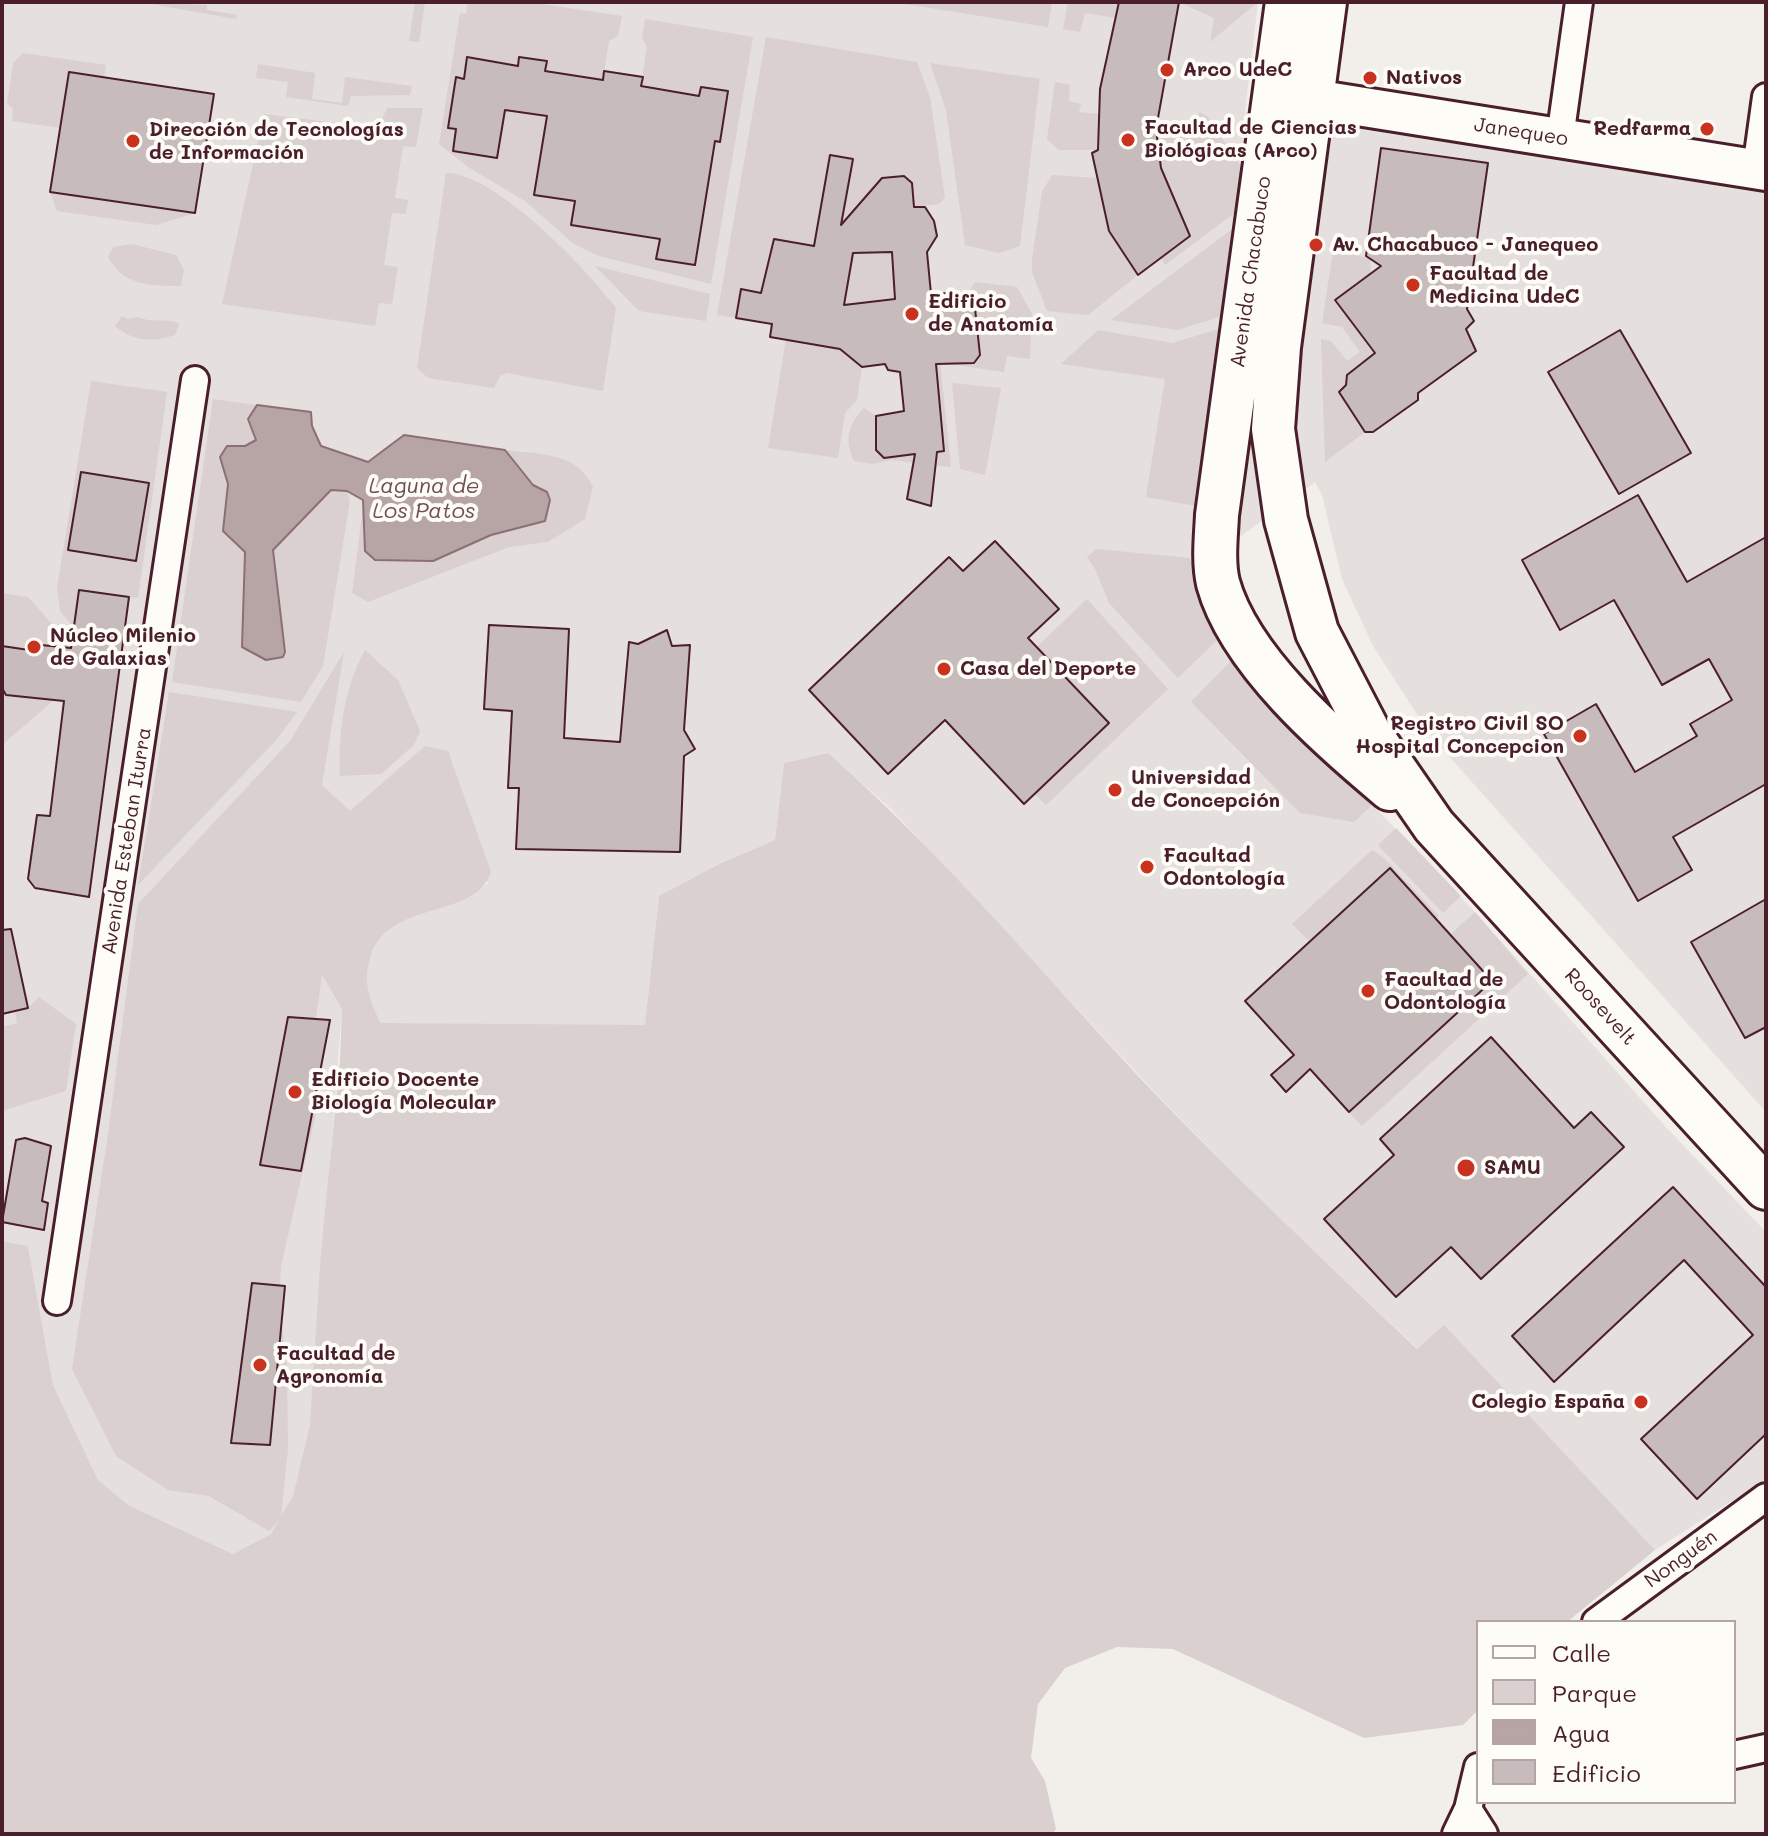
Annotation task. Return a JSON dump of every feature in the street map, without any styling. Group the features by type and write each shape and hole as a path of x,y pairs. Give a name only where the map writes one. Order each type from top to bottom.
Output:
{"main road":[{"name":"Avenida Chacabuco","path":"1286,520 1276,462 1275,393 1294,96 1287,2"},
{"name":"Avenida Chacabuco","path":"1216,543 1294,96 1325,2"},
{"name":"Roosevelt","path":"1286,520 1307,600 1327,654 1369,732 1434,826"},
{"name":"Roosevelt","path":"1216,543 1217,580 1224,600 1272,675 1345,750 1434,826 1766,1188"}],"street":[{"path":"1560,138 1579,2"},
{"name":"Janequeo","path":"1294,96 1761,170"},
{"path":"1761,170 1766,97"},
{"name":"Avenida Esteban Iturra","path":"57,1301 195,380"},
{"name":"Nonguén","path":"1599,1620 1766,1497"},
{"path":"1736,1755 1766,1748"},
{"path":"1456,1834 1468,1809 1476,1775"},
{"path":"1468,1809 1484,1834"}],"shaded area":[{"name":"Universidad de Concepción","path":"2,2 1258,2 1245,112 1766,190 1766,1112 1431,736 1373,646 1342,579 1322,495 1315,482 1192,572 1207,621 1233,659 1475,912 1664,1125 1766,1232 1766,1479 1655,1550 1444,1326 1418,1349 1270,1210 1162,1100 891,809 828,753 784,763 775,840 717,865 659,896 645,1026 381,1023 365,994 368,963 377,939 395,923 474,894 488,883 426,746 392,776 313,959 342,1009 310,1424 293,1496 271,1534 233,1554 128,1505 98,1480 53,1385 28,1246 2,1241"}],"green space":[{"path":"140,2 207,5 207,10 237,15 236,19"},
{"path":"415,2 425,2 419,42 409,41"},
{"path":"468,2 528,2 622,16 618,36 609,41 603,80 545,71 546,61 520,57 518,66 467,58 464,79 456,78 448,127 456,129 453,151 496,158 505,110 547,116 534,195 572,201 660,239 656,259 695,265 712,157 716,142 720,142 728,91 701,87 699,96 641,86 647,47 642,38 645,19 753,37 711,284 599,256 574,244 525,201 468,167 439,144 460,13 466,14"},
{"path":"893,2 1052,2 1048,27"},
{"path":"1068,2 1120,2 1115,18 1085,13 1080,32 1063,29"},
{"path":"1258,2 1210,42 1214,18 1181,3"},
{"path":"766,37 917,62 930,97 945,197 939,204 914,207 912,183 904,176 882,178 876,184 871,252 892,252 895,299 857,304 862,367 857,400 845,413 838,458 768,448 786,339 847,289 854,249 838,246 852,159 830,155 804,300 741,289 736,318 717,315"},
{"path":"23,53 106,65 104,77 69,72 61,128 12,121 13,109 7,103 13,63"},
{"path":"930,63 1040,79 1020,246 999,253 965,245 946,110"},
{"path":"258,64 315,73 312,99 342,103 345,77 412,86 410,95 351,96 348,106 286,97 288,82 256,78"},
{"path":"1055,82 1070,85 1069,101 1081,104 1079,112 1099,114 1098,150 1059,150 1047,139"},
{"path":"387,108 423,108 416,147 403,146 395,198 408,200 406,214 392,213 384,265 398,267 392,304 379,303 375,326 222,304 264,114 378,128"},
{"path":"1199,112 1208,117 1243,170 1237,211 1165,265 1161,258 1190,236 1161,168 1156,129 1197,128"},
{"path":"446,173 466,177 513,205 584,270 616,308 603,391 507,373 500,376 494,388 428,378 417,368"},
{"path":"1052,175 1096,178 1098,186 1113,185 1117,210 1104,215 1109,231 1138,275 1088,315 1047,311 1032,272 1042,192"},
{"path":"50,192 195,213 156,225 57,211"},
{"path":"1235,227 1222,316 1178,330 1111,320"},
{"path":"132,244 176,255 184,270 181,286 139,282 122,274 108,257 113,247"},
{"path":"1333,251 1370,258 1371,273 1337,302 1375,353 1347,375 1346,385 1339,392 1365,432 1325,462 1321,339 1331,341 1347,361 1360,352 1342,327 1322,323"},
{"path":"595,266 710,294 706,321 639,311"},
{"path":"975,282 1017,287 1032,314 1030,359 1007,356 1004,372 951,364 974,363 969,292"},
{"path":"122,316 179,324 175,335 144,339 129,335 115,326"},
{"path":"1219,329 1196,506 1146,497 1165,379 1061,364 1098,330 1172,343"},
{"path":"940,361 951,467 891,460 873,464 854,461 849,433 854,420 864,408 876,416 876,450 884,458 944,451 936,362"},
{"path":"91,381 167,392 138,598 79,590 74,628 60,611 57,588"},
{"path":"952,383 1001,388 985,475 960,469"},
{"path":"213,399 257,405 248,419 256,440 245,446 227,446 220,457 228,484 223,531 245,551 243,580 285,652 273,550 331,490 347,491 350,501 323,666 301,702 172,682"},
{"path":"505,450 544,454 577,467 593,487 585,519 548,542 509,547 368,602 352,593 364,500 365,518 417,559 433,561 491,535 545,521 550,500 533,486"},
{"path":"1096,549 1190,558 1207,621 1218,639 1178,678 1109,603 1087,557"},
{"path":"2,593 28,597 71,645 70,657 50,646 31,644 29,649 2,646"},
{"path":"1087,599 1168,689 1046,805 1035,794 1108,724 1037,647"},
{"path":"365,650 398,680 420,731 414,745 381,774 340,776 344,711 352,680"},
{"path":"344,652 322,785 350,811 425,746 448,751 491,872 483,887 469,897 397,924 382,936 372,952 367,971 370,997 381,1023 645,1025 659,896 717,865 775,840 784,763 828,753 915,835 1160,1099 1287,1226 1417,1349 1444,1325 1655,1550 1569,1620 1476,1620 1476,1712 1463,1725 1364,1738 1173,1649 1117,1647 1065,1668 1038,1704 1031,1758 1045,1781 1056,1829 1052,1834 2,1834 2,1241 28,1246 53,1385 98,1480 128,1505 233,1554 271,1534 279,1520 269,1531 209,1496 168,1490 116,1456 72,1369 108,1134 138,904 290,741","holes":["322,975 342,1009 321,1252 310,1424 293,1496 281,1516 288,1450 287,1366 279,1304 281,1266 316,1113 315,1025"]},
{"path":"1233,659 1373,804 1354,822 1300,813 1191,702"},
{"path":"2,688 6,695 54,700 2,745"},
{"path":"169,692 297,712 277,739 138,885"},
{"path":"1396,828 1461,896 1443,913 1378,845"},
{"path":"1372,850 1384,858 1439,916 1436,919 1390,868 1309,941 1292,924"},
{"path":"1475,912 1528,974 1362,1126 1349,1112 1492,981 1450,935"},
{"path":"39,997 76,1024 66,1091 2,1111 2,1027 17,1023 15,1011 28,1008"}],"water":[{"name":"Laguna de Los Patos","path":"257,405 311,412 312,426 321,446 368,462 404,435 505,450 533,485 547,492 550,500 545,521 491,535 433,561 375,560 365,551 363,500 347,491 331,490 273,550 285,652 283,657 266,660 242,647 245,552 223,531 228,484 220,457 227,446 245,446 256,440 248,419"}],"building":[{"name":"Facultad de Ciencias Biológicas (Arco)","path":"1119,2 1179,2 1156,129 1161,168 1190,236 1138,275 1109,231 1092,153 1098,150 1100,89"},
{"path":"467,57 518,66 519,57 547,61 545,71 603,80 604,71 643,77 641,86 699,96 701,87 728,91 720,142 715,141 695,265 656,259 660,239 571,225 575,201 534,195 547,116 505,110 497,158 453,151 456,129 448,128 456,77 464,79"},
{"name":"Dirección de Tecnologías de Información","path":"69,72 214,94 195,213 50,192"},
{"name":"Facultad de Medicina UdeC","path":"1381,148 1488,163 1467,309 1474,321 1466,329 1476,351 1418,393 1418,400 1373,432 1365,432 1339,392 1346,385 1347,375 1375,353 1335,300 1381,266 1366,256"},
{"path":"830,155 853,159 841,225 882,178 904,176 912,183 914,207 925,207 934,221 937,236 927,252 931,294 969,292 974,299 980,355 974,363 936,364 944,451 937,452 931,506 907,499 915,454 884,458 876,450 876,416 904,411 900,372 888,370 885,364 862,367 840,349 770,337 772,324 736,318 741,289 761,293 774,239 814,246","holes":["892,252 895,299 844,305 853,253"]},
{"path":"1620,330 1691,453 1619,494 1548,372"},
{"path":"81,472 149,483 136,561 68,550"},
{"path":"1638,495 1687,582 1766,537 1766,784 1673,837 1692,870 1638,901 1544,734 1596,704 1635,772 1697,736 1690,724 1732,700 1709,659 1662,685 1614,600 1560,630 1522,560"},
{"name":"Casa del Deporte","path":"995,541 1059,609 1028,638 1109,723 1024,804 945,720 888,774 809,690 949,557 963,571"},
{"path":"79,590 129,597 89,897 35,888 28,879 37,815 50,816 64,701 6,695 2,688 2,646 29,650 31,644 71,648"},
{"path":"489,625 569,629 564,738 620,742 629,642 638,644 667,630 672,646 690,645 684,730 695,749 684,756 680,852 516,849 519,788 508,788 512,711 484,709"},
{"name":"Facultad de Odontología","path":"1390,868 1492,981 1349,1112 1310,1069 1286,1092 1271,1075 1294,1055 1245,1001"},
{"path":"1766,899 1766,1027 1745,1038 1691,942"},
{"path":"11,929 28,1008 2,1014 2,930"},
{"name":"Edificio Docente Biología Molecular","path":"288,1017 330,1020 301,1171 260,1165"},
{"path":"1491,1037 1574,1128 1591,1112 1624,1147 1481,1279 1451,1247 1396,1297 1324,1219 1394,1155 1380,1139"},
{"path":"25,1138 51,1146 42,1201 48,1203 44,1230 2,1222 16,1140"},
{"path":"1673,1187 1766,1287 1766,1434 1697,1499 1641,1439 1753,1335 1684,1260 1554,1382 1512,1336"},
{"name":"Facultad de Agronomía","path":"252,1283 285,1286 270,1445 231,1443"}],"place":[{"name":"Arco UdeC","path":"1167,70"},
{"name":"Nativos","path":"1370,78"},
{"name":"Redfarma","path":"1707,129"},
{"name":"Facultad de Ciencias Biológicas (Arco)","path":"1128,140"},
{"name":"Dirección de Tecnologías de Información","path":"133,141"},
{"name":"Av. Chacabuco - Janequeo","path":"1316,245"},
{"name":"Facultad de Medicina UdeC","path":"1413,285"},
{"name":"Edificio de Anatomía","path":"912,314"},
{"name":"Núcleo Milenio de Galaxias","path":"34,647"},
{"name":"Casa del Deporte","path":"944,669"},
{"name":"Registro Civil SO Hospital Concepcion","path":"1580,736"},
{"name":"Universidad de Concepción","path":"1115,790"},
{"name":"Facultad Odontología","path":"1147,867"},
{"name":"Facultad de Odontología","path":"1368,991"},
{"name":"Edificio Docente Biología Molecular","path":"295,1092"},
{"name":"SAMU","path":"1466,1168"},
{"name":"Facultad de Agronomía","path":"260,1365"},
{"name":"Colegio España","path":"1641,1402"}]}
